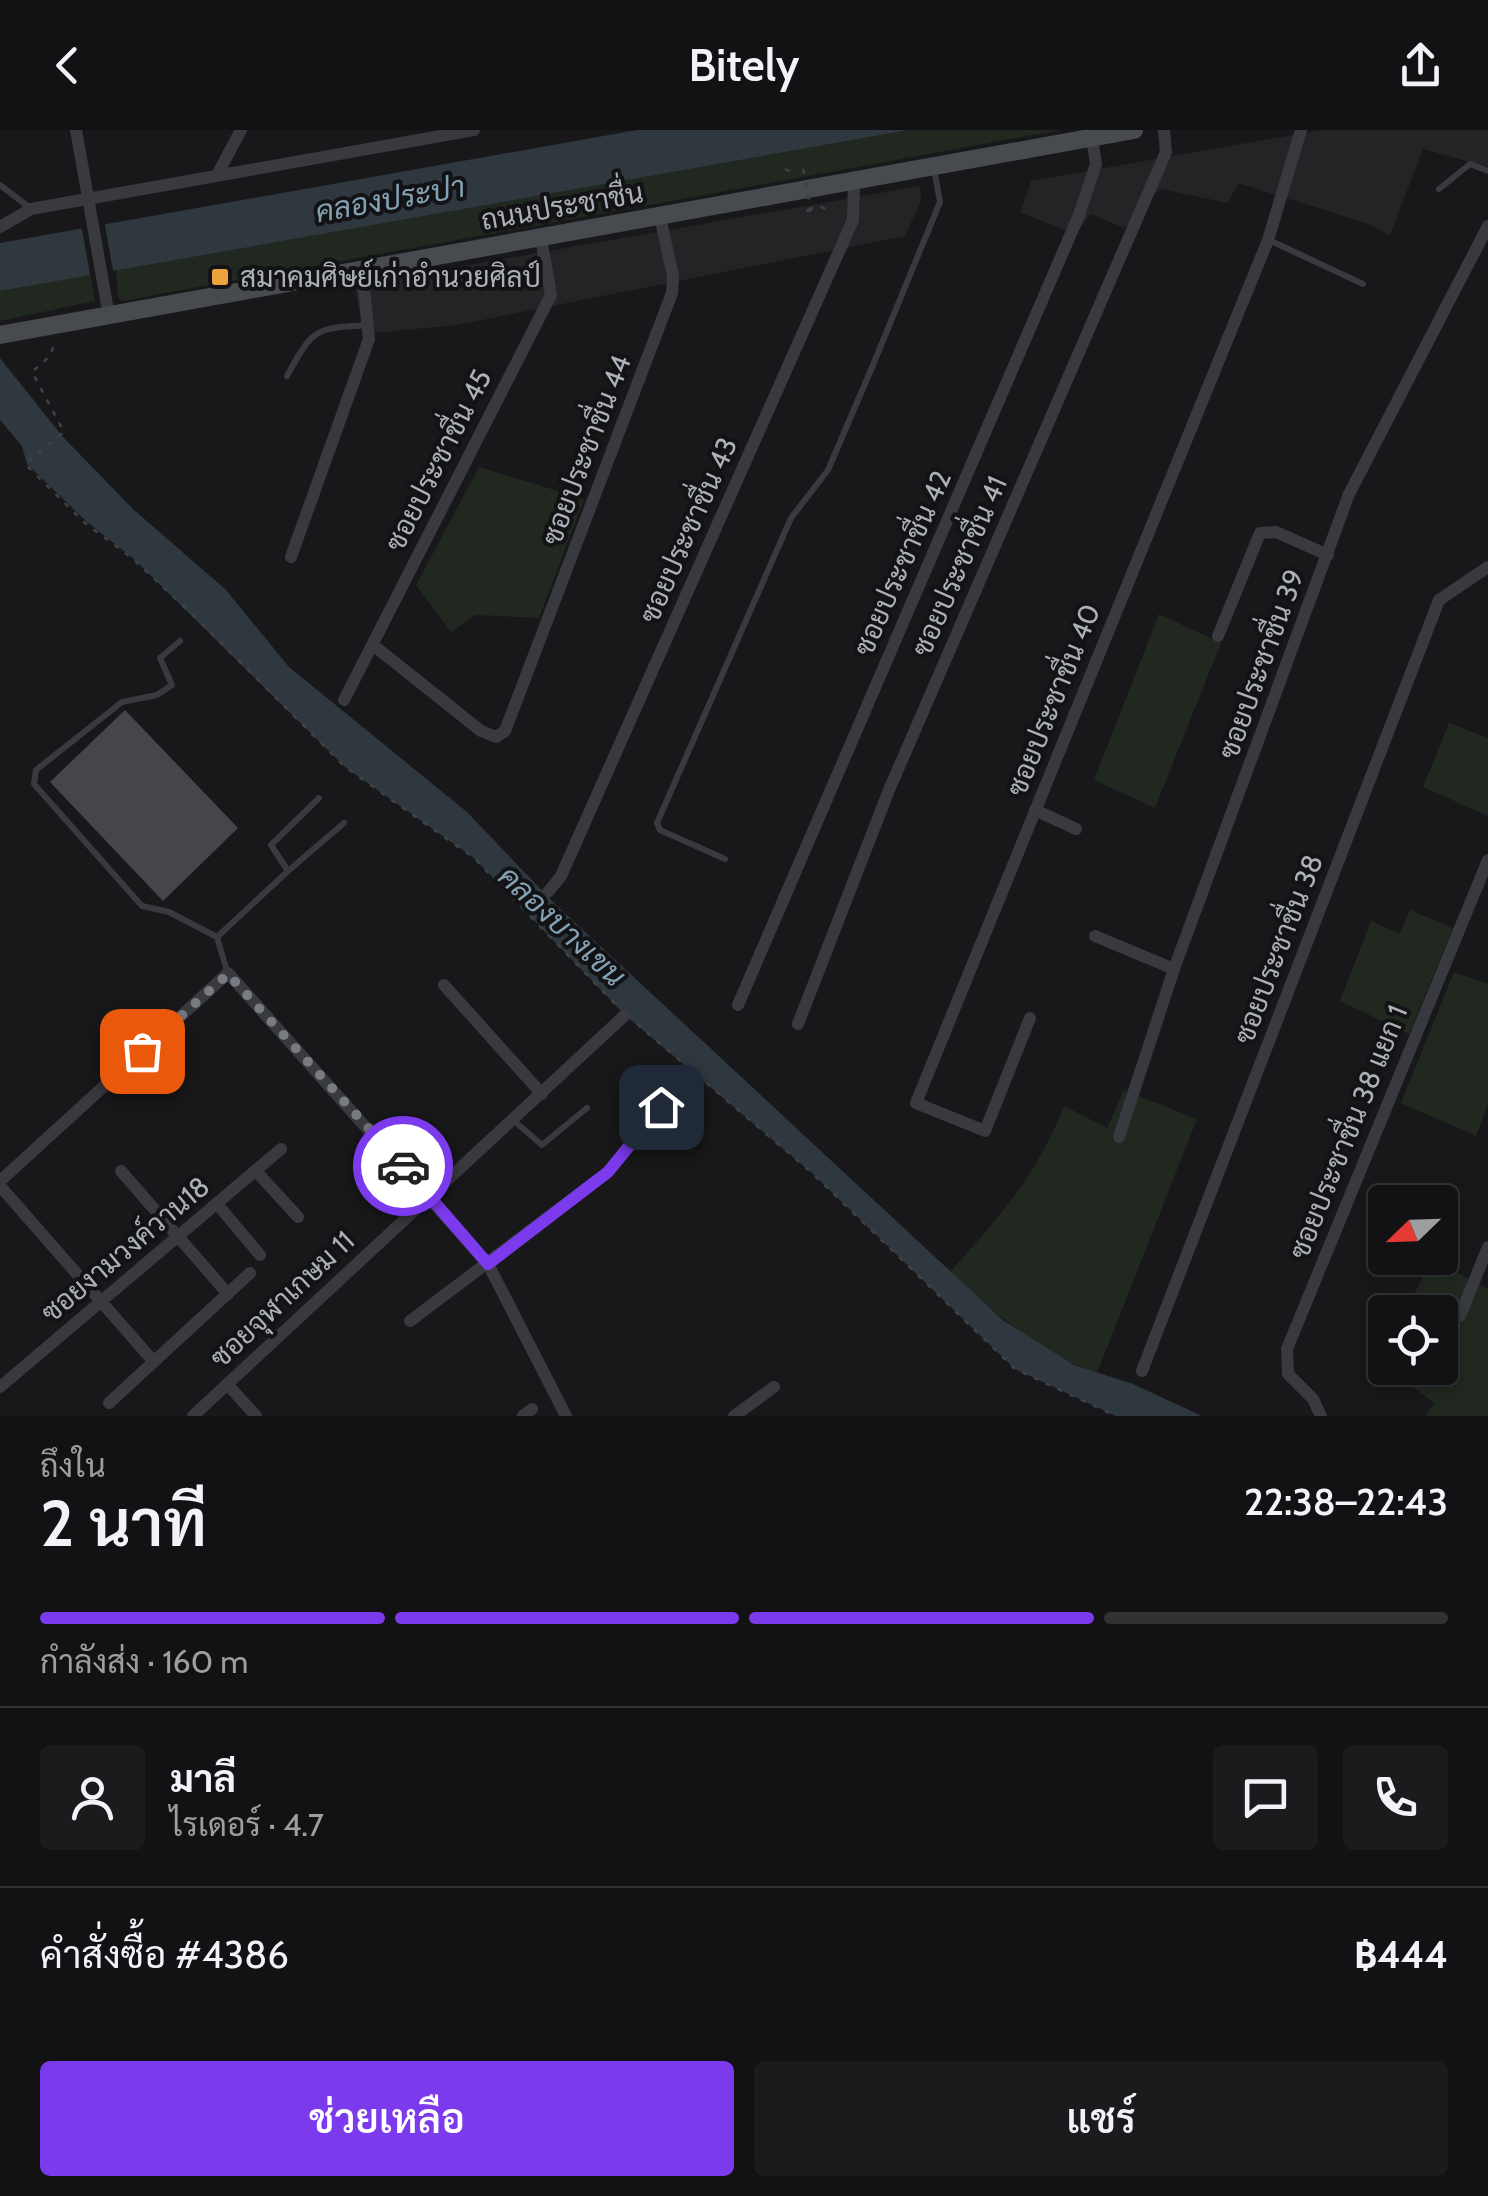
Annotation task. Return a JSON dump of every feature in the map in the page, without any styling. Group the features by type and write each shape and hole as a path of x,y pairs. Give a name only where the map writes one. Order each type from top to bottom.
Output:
{"main road":[{"name":"ถนนประชาชื่น","path":"1,335 1134,130"}],"street":[{"path":"76,130 109,316"},
{"path":"217,175 241,130"},
{"path":"0,226 31,209 88,204 422,134 474,130"},
{"name":"ซอยประชาชื่น 41","path":"798,1024 889,790 1166,152 1164,130"},
{"name":"ซอยประชาชื่น 40","path":"1030,1018 985,1132 916,1103 1268,240 1301,130"},
{"name":"ซอยประชาชื่น 42","path":"738,1005 1079,214 1096,164 1092,138"},
{"name":"ซอยประชาชื่น 43","path":"548,892 562,876 853,220 854,182"},
{"name":"ซอยประชาชื่น 44","path":"372,645 481,732 496,737 504,731 520,698 674,284 660,216"},
{"name":"ซอยประชาชื่น 39","path":"1120,1137 1174,968 1349,494 1488,226"},
{"name":"ซอยประชาชื่น 45","path":"344,700 550,295 542,238"},
{"path":"291,557 370,325 362,270"},
{"path":"1218,636 1260,533 1276,532 1328,555"},
{"name":"ซอยประชาชื่น 38","path":"1142,1371 1439,600 1488,567"},
{"path":"1035,810 1076,829"},
{"name":"ซอยประชาชื่น 38 แยก 1","path":"1322,1416 1314,1399 1288,1374 1287,1349 1488,860"},
{"path":"1095,936 1174,968"},
{"path":"154,1362 0,1184 228,974 488,1264 566,1416"},
{"path":"444,985 542,1094"},
{"name":"ซอยจุฬาเกษม 11","path":"193,1416 625,1015"},
{"path":"410,1320 608,1172 661,1107"},
{"name":"ซอยงามวงค์วาน18","path":"0,1388 282,1149"},
{"path":"256,1171 298,1217"},
{"path":"121,1172 228,1294"},
{"path":"217,1204 260,1255"},
{"path":"1460,1316 1488,1247"},
{"path":"108,1404 250,1273"},
{"path":"228,1384 256,1416"},
{"path":"734,1416 774,1387"}],"lane":[{"path":"1440,188 1470,164 1488,171"},
{"path":"725,859 660,830 657,823 791,518 826,474 873,365 940,202 934,167"},
{"path":"0,185 31,209"},
{"path":"1268,240 1363,284"},
{"path":"287,376 313,333 326,327 370,325"},
{"path":"180,641 160,658 172,685 157,695 122,702 36,770 34,784 142,906 169,912 217,937 228,974"},
{"path":"288,871 270,845 319,798"},
{"path":"217,937 344,823"},
{"path":"513,1120 542,1145 586,1108"}],"path":[{"path":"785,170 794,174 810,172 810,168 803,169 810,212 803,210 822,207 828,211"},
{"path":"53,346 50,355 32,372 64,432 25,464 85,524 133,559 345,766 474,858 625,1015 812,1173 1015,1369 1116,1416"}],"shaded area":[{"path":"909,130 1061,130 122,301 118,297 116,270"},
{"path":"1321,130 1488,130 1488,167 1423,149 1390,235 1366,223 1238,183 1228,203 1160,189 1125,228 1090,214 1076,235 1020,212 1031,181"},
{"path":"920,186 921,200 905,236 457,325 363,334 355,285"},
{"path":"90,274 95,301 0,321 0,291"},
{"path":"479,467 584,499 539,618 476,615 451,632 416,585"},
{"path":"1159,614 1221,643 1155,808 1094,780"},
{"path":"1449,723 1488,738 1488,816 1423,787"},
{"path":"1410,910 1453,928 1409,1034 1340,1001 1371,921 1399,934"},
{"path":"1454,972 1488,984 1488,1104 1476,1136 1401,1103"},
{"path":"1124,1090 1197,1119 1097,1373 1037,1344 950,1272 1015,1195 1041,1154 1064,1106 1107,1128"},
{"path":"1458,1273 1488,1289 1488,1416 1426,1416 1434,1403 1410,1385 1458,1385 1458,1295 1414,1295 1423,1275"}],"water":[{"name":"คลองประปา","path":"637,130 909,130 0,291 0,243"},
{"name":"คลองบางเขน","path":"0,358 63,437 133,509 226,590 289,667 467,812 554,903 1004,1321 1074,1365 1133,1384 1202,1416 1116,1416 1015,1369 812,1173 625,1015 474,858 345,767 134,559 87,522 27,464 22,446 0,420"}],"pier":[{"path":"104,220 114,276 91,280 81,224"}],"building":[{"path":"125,710 238,828 163,901 50,782"}],"way so far":[{"path":"142,1051 228,974 403,1166"}],"place":[{"name":"สมาคมศิษย์เก่าอํานวยศิลป์","path":"220,277"}],"route":[{"path":"403,1166 488,1264 608,1172 661,1107"}]}
